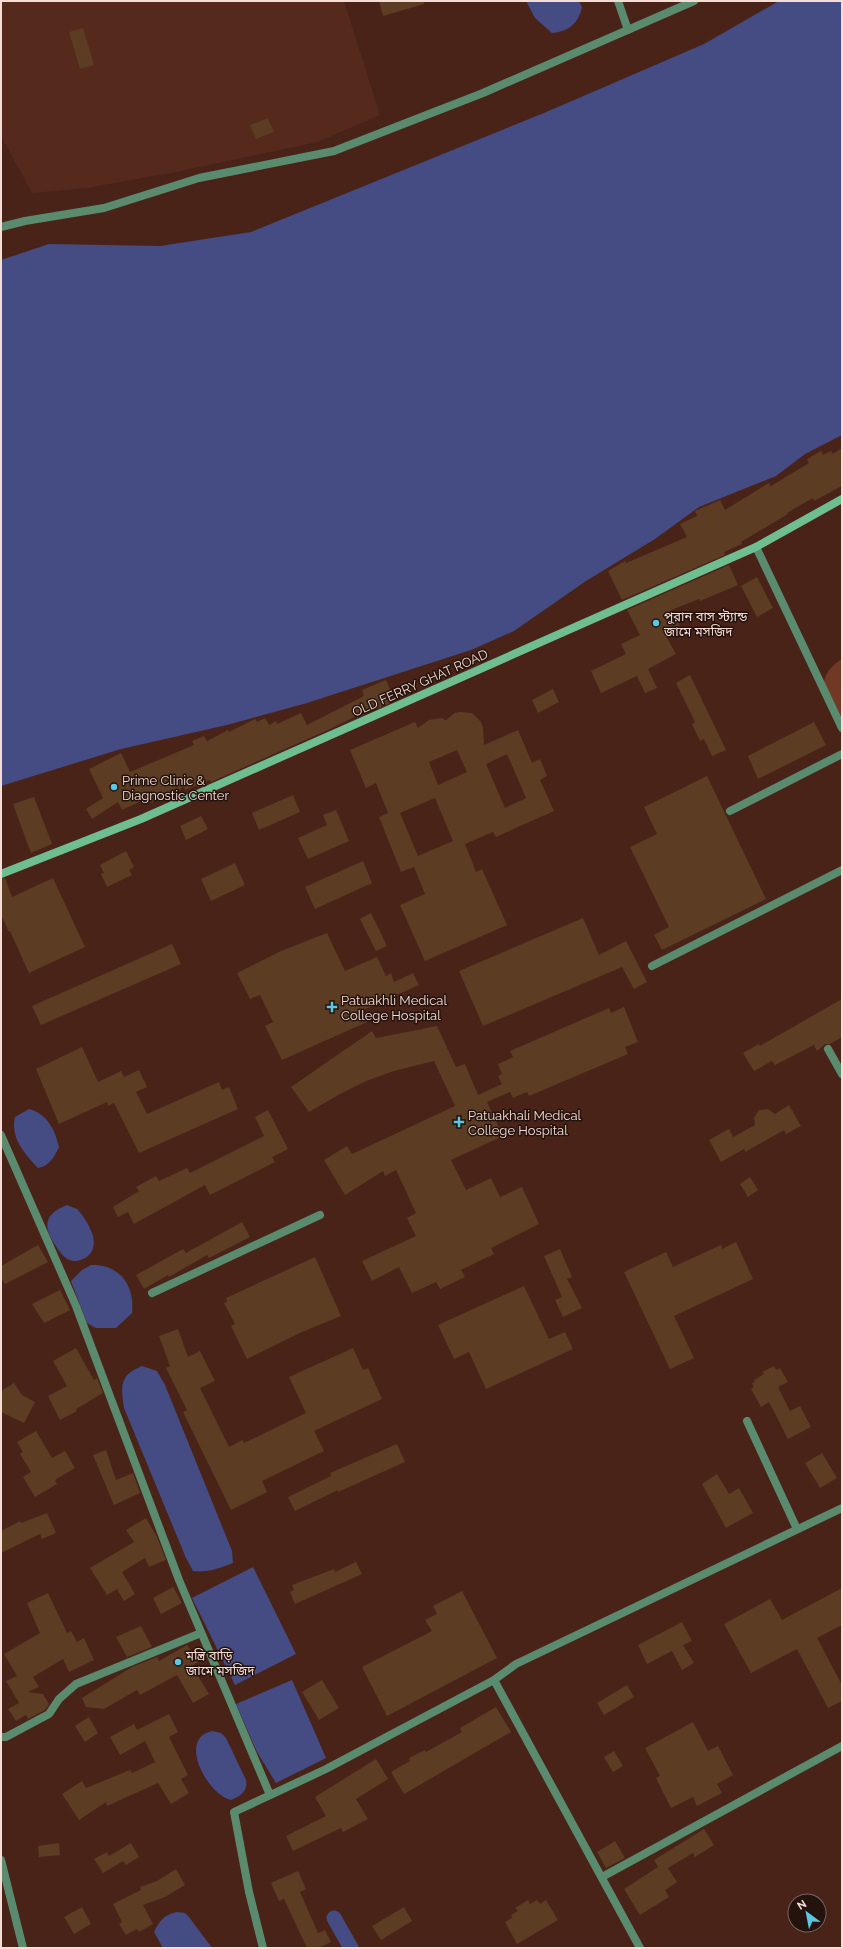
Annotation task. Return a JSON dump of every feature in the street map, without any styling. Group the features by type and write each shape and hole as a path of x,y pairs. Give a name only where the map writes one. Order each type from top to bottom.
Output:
{"street":[{"path":"618,1 628,30"},
{"path":"1,227 25,220 104,208 199,178 334,151 477,96 694,1"},
{"name":"OLD FERRY GHAT ROAD","path":"1,874 141,819 756,547 842,498"},
{"path":"756,547 842,728"},
{"path":"730,811 842,754"},
{"path":"652,966 842,870"},
{"path":"828,1049 842,1074"},
{"path":"1,1135 76,1306 179,1580 270,1795"},
{"path":"152,1293 320,1215"},
{"path":"747,1421 797,1529"},
{"path":"263,1948 248,1892 234,1812 326,1769 494,1680 516,1664 842,1508"},
{"path":"1,1737 6,1737 49,1714 59,1699 76,1684 201,1633"},
{"path":"494,1680 640,1948"},
{"path":"602,1877 842,1746"},
{"path":"1,1860 24,1948"}],"shaded area":[{"path":"1,1 344,1 380,115 318,142 176,172 87,188 32,193 1,136"},
{"path":"842,659 842,719 824,682 830,669"}],"water":[{"path":"526,1 579,1 582,7 581,13 572,26 563,31 552,33 535,18"},
{"path":"779,1 842,1 842,435 805,454 776,476 699,507 655,539 586,581 514,631 471,650 307,703 227,725 121,749 1,786 1,260 49,244 160,246 251,232 544,113 704,44"},
{"path":"29,1109 41,1115 49,1123 55,1134 59,1147 49,1163 38,1168 20,1145 15,1132 15,1117"},
{"path":"67,1205 77,1209 81,1213 93,1237 93,1250 84,1259 77,1261 67,1259 62,1255 51,1238 47,1226 50,1217 54,1212"},
{"path":"91,1265 110,1268 124,1278 128,1286 131,1294 132,1313 116,1328 96,1328 87,1323 71,1281 82,1270"},
{"path":"142,1366 157,1371 165,1385 232,1551 233,1563 208,1571 193,1571 186,1558 124,1408 122,1394 123,1382 129,1373"},
{"path":"253,1567 296,1654 235,1685 192,1598"},
{"path":"292,1680 326,1758 276,1783 257,1752 236,1704"},
{"path":"212,1731 221,1733 226,1738 246,1780 246,1787 243,1793 231,1800 222,1796 206,1779 196,1755 197,1745 202,1736"},
{"path":"177,1912 185,1913 189,1917 212,1948 163,1948 154,1932 158,1924 163,1919"}],"building":[{"path":"379,1 424,1 424,4 383,16"},
{"path":"83,28 94,65 80,69 69,32"},
{"path":"268,118 274,132 256,139 250,125"},
{"path":"842,448 842,486 814,501 813,498 787,513 788,514 741,542 742,544 724,552 725,555 622,600 608,571 625,561 626,563 687,537 680,524 697,516 695,511 720,500 725,510 769,483 771,486 809,463 807,459 821,451 823,455 831,451 833,454"},
{"path":"729,565 738,585 700,601 699,599 671,610 682,630 667,638 676,654 648,669 657,688 645,693 637,676 601,693 591,671 626,654 621,644 640,635 627,610"},
{"path":"757,577 773,608 757,617 741,586"},
{"path":"690,675 726,750 712,756 704,739 700,741 692,724 695,722 676,683"},
{"path":"386,680 395,701 371,711 370,709 330,729 211,782 210,780 185,790 184,787 151,803 148,798 122,810 118,802 92,819 86,809 103,798 89,769 121,753 130,772 194,745 192,741 204,736 207,741 228,730 229,732 255,719 257,722 265,718 269,725 276,721 277,724 301,713 307,725 364,696 362,690"},
{"path":"553,689 559,702 538,713 532,700"},
{"path":"455,713 472,713 481,722 483,727 484,745 518,730 532,763 540,759 547,776 540,780 554,811 496,837 493,832 465,844 476,872 482,869 507,925 425,961 400,905 425,894 414,867 401,872 379,817 388,813 376,783 366,788 350,750 415,722 418,728 429,720 441,718 446,720","holes":["457,750 467,772 438,785 429,762","507,754 526,798 505,808 486,764","435,798 453,841 418,856 400,813"]},
{"path":"814,722 826,745 758,779 748,756"},
{"path":"707,776 766,899 662,950 654,935 669,927 630,847 657,834 644,807"},
{"path":"293,795 300,812 259,830 252,813"},
{"path":"34,797 52,844 31,853 13,804"},
{"path":"336,810 349,841 308,859 298,838 327,825 323,815"},
{"path":"201,816 208,829 186,840 180,826"},
{"path":"126,851 134,867 129,870 132,875 107,887 101,874 104,873 100,865"},
{"path":"363,861 372,883 315,909 305,887"},
{"path":"235,863 245,885 211,901 201,879"},
{"path":"5,878 12,897 53,878 85,947 29,973 1,915 1,879"},
{"path":"371,913 387,946 376,951 360,919"},
{"path":"583,918 599,955 626,941 647,982 634,989 622,967 483,1026 459,971"},
{"path":"327,933 345,971 377,957 386,976 391,973 394,982 413,973 419,985 361,1011 367,1022 282,1060 265,1026 273,1022 260,995 250,999 237,973 281,951"},
{"path":"172,944 181,964 41,1025 32,1006"},
{"path":"842,999 842,1037 830,1044 825,1044 817,1051 814,1045 775,1065 772,1061 754,1071 743,1053 759,1044 760,1046"},
{"name":"Patuakhali Medical College Hospital","path":"624,1007 638,1042 625,1047 628,1054 529,1096 527,1092 513,1098 510,1092 487,1102 503,1136 451,1160 466,1190 491,1178 500,1197 522,1187 539,1224 491,1248 494,1254 461,1270 465,1277 440,1289 436,1282 412,1293 399,1267 372,1281 362,1261 416,1236 407,1218 416,1213 396,1170 385,1176 383,1171 345,1195 324,1160 347,1146 352,1154 455,1106 434,1061 394,1071 366,1081 309,1112 291,1087 372,1031 376,1038 437,1026 456,1067 465,1064 478,1095 502,1084 498,1076 502,1074 498,1064 513,1057 510,1051 609,1008 611,1013"},
{"path":"82,1047 98,1082 121,1071 124,1077 139,1070 147,1087 136,1092 147,1114 219,1082 222,1090 229,1087 238,1109 139,1153 114,1103 108,1106 107,1102 59,1124 36,1069"},
{"path":"789,1105 801,1126 786,1134 784,1130 745,1152 744,1149 721,1162 709,1140 729,1129 733,1137 755,1125 754,1118 759,1110 768,1109 775,1114"},
{"path":"268,1110 288,1149 272,1157 275,1162 210,1195 205,1185 134,1224 128,1212 118,1217 113,1207 139,1191 136,1187 156,1176 159,1181 187,1168 190,1173 264,1136 255,1117"},
{"path":"750,1177 758,1190 748,1197 740,1184"},
{"path":"242,1222 250,1237 209,1258 207,1255 169,1277 168,1275 144,1289 136,1275 183,1249 186,1253"},
{"path":"736,1242 753,1279 674,1316 694,1358 670,1369 624,1272 666,1252 673,1267 721,1245 722,1249"},
{"path":"38,1245 48,1262 5,1284 1,1278 1,1266"},
{"path":"560,1249 572,1277 567,1279 582,1308 563,1317 555,1300 562,1297 544,1256"},
{"path":"315,1257 341,1316 302,1332 247,1359 231,1326 235,1324 224,1303 227,1302 226,1298"},
{"path":"524,1286 549,1339 565,1332 573,1349 486,1389 469,1352 454,1359 438,1325"},
{"path":"60,1290 70,1310 44,1323 32,1304"},
{"path":"178,1329 188,1357 200,1351 215,1381 200,1388 229,1447 242,1440 244,1443 306,1413 289,1377 353,1348 363,1370 368,1368 382,1399 314,1431 324,1451 262,1481 267,1492 231,1510 183,1412 187,1410 166,1368 170,1366 159,1336"},
{"path":"76,1348 94,1380 97,1378 103,1393 76,1409 77,1411 60,1420 48,1396 67,1386 53,1361"},
{"path":"774,1366 776,1370 780,1368 788,1382 778,1387 790,1411 800,1406 811,1427 788,1439 769,1402 761,1407 751,1389 754,1387 752,1383 755,1382 754,1380 764,1374 762,1372"},
{"path":"14,1383 22,1395 35,1402 24,1423 1,1412 1,1391"},
{"path":"36,1431 52,1458 65,1451 75,1468 55,1480 57,1484 35,1497 23,1477 31,1472 20,1454 23,1452 17,1442"},
{"path":"397,1444 405,1462 338,1492 338,1490 295,1511 288,1497 331,1476 330,1473"},
{"path":"106,1450 116,1480 133,1473 140,1493 114,1505 93,1455"},
{"path":"822,1453 837,1478 820,1488 805,1463"},
{"path":"717,1474 729,1494 739,1488 753,1513 726,1528 702,1484"},
{"path":"47,1513 56,1533 42,1539 40,1534 1,1553 1,1531 20,1521 21,1523"},
{"path":"146,1518 157,1537 166,1560 149,1567 145,1558 122,1572 135,1594 124,1601 117,1589 107,1595 90,1568 134,1542 126,1530"},
{"path":"356,1562 362,1574 295,1604 290,1592 294,1590 292,1585 334,1569 335,1572"},
{"path":"173,1587 182,1603 161,1614 153,1598"},
{"path":"842,1588 842,1625 817,1638 842,1685 842,1701 828,1708 797,1649 751,1673 724,1624 770,1599 782,1620"},
{"path":"462,1591 497,1658 387,1716 362,1667 432,1631 425,1620 437,1614 433,1606"},
{"path":"48,1593 67,1633 71,1631 77,1642 84,1638 94,1660 69,1672 63,1659 33,1677 39,1687 28,1692 43,1694 49,1704 45,1710 28,1719 26,1715 16,1721 8,1709 19,1703 6,1681 17,1676 4,1654 40,1633 27,1603"},
{"path":"682,1622 692,1641 683,1645 694,1663 682,1670 672,1651 647,1664 638,1645"},
{"path":"141,1626 152,1647 127,1657 116,1637"},
{"path":"187,1645 198,1662 192,1666 209,1694 193,1703 177,1675 140,1695 137,1690 104,1709 86,1707 82,1698 132,1667 157,1657 159,1661"},
{"path":"322,1680 339,1708 319,1720 302,1692"},
{"path":"627,1685 634,1697 604,1715 597,1703"},
{"path":"496,1707 511,1732 404,1794 391,1772 410,1761 409,1758 425,1750 426,1752 462,1732 460,1728"},
{"path":"169,1714 178,1732 169,1737 188,1775 181,1779 189,1793 171,1804 158,1783 107,1806 106,1802 79,1820 62,1794 82,1781 86,1788 130,1770 132,1773 155,1762 145,1741 120,1755 110,1737 134,1724 137,1730"},
{"path":"89,1717 98,1733 85,1742 75,1726"},
{"path":"693,1722 708,1751 718,1746 733,1775 717,1784 722,1793 697,1806 693,1797 671,1808 656,1778 660,1776 645,1748"},
{"path":"614,1751 623,1766 613,1772 604,1757"},
{"path":"376,1759 388,1779 356,1799 368,1819 343,1832 341,1828 293,1851 286,1836 326,1816 315,1797"},
{"path":"704,1829 714,1845 695,1857 693,1853 668,1868 677,1882 665,1890 669,1897 640,1915 624,1889 658,1867 654,1860"},
{"path":"615,1841 625,1858 606,1868 597,1852"},
{"path":"59,1843 60,1855 39,1857 38,1846"},
{"path":"131,1843 139,1857 126,1865 123,1861 103,1873 94,1859 107,1852 109,1856"},
{"path":"176,1869 185,1885 165,1897 143,1905 153,1924 139,1932 137,1929 126,1935 119,1924 122,1922 113,1904 141,1890 140,1887 157,1881"},
{"path":"298,1871 306,1889 300,1892 318,1933 325,1930 331,1942 318,1948 307,1948 284,1899 279,1901 271,1883"},
{"path":"528,1900 530,1904 537,1900 540,1904 546,1900 558,1920 517,1944 505,1922 512,1918 511,1915 518,1911 515,1908"},
{"path":"82,1907 91,1924 74,1934 64,1917"},
{"path":"404,1907 412,1921 381,1940 372,1926"}],"waterway":[{"path":"334,1918 351,1948"}],"place":[{"name":"পুরান বাস স্ট্যান্ড জামে মসজিদ","path":"656,623"},
{"name":"Prime Clinic & Diagnostic Center","path":"114,787"},
{"name":"Patuakhli Medical College Hospital","path":"332,1007"},
{"name":"Patuakhali Medical College Hospital","path":"459,1122"},
{"name":"মন্ত্রি বাড়ি জামে মসজিদ","path":"178,1662"}]}
